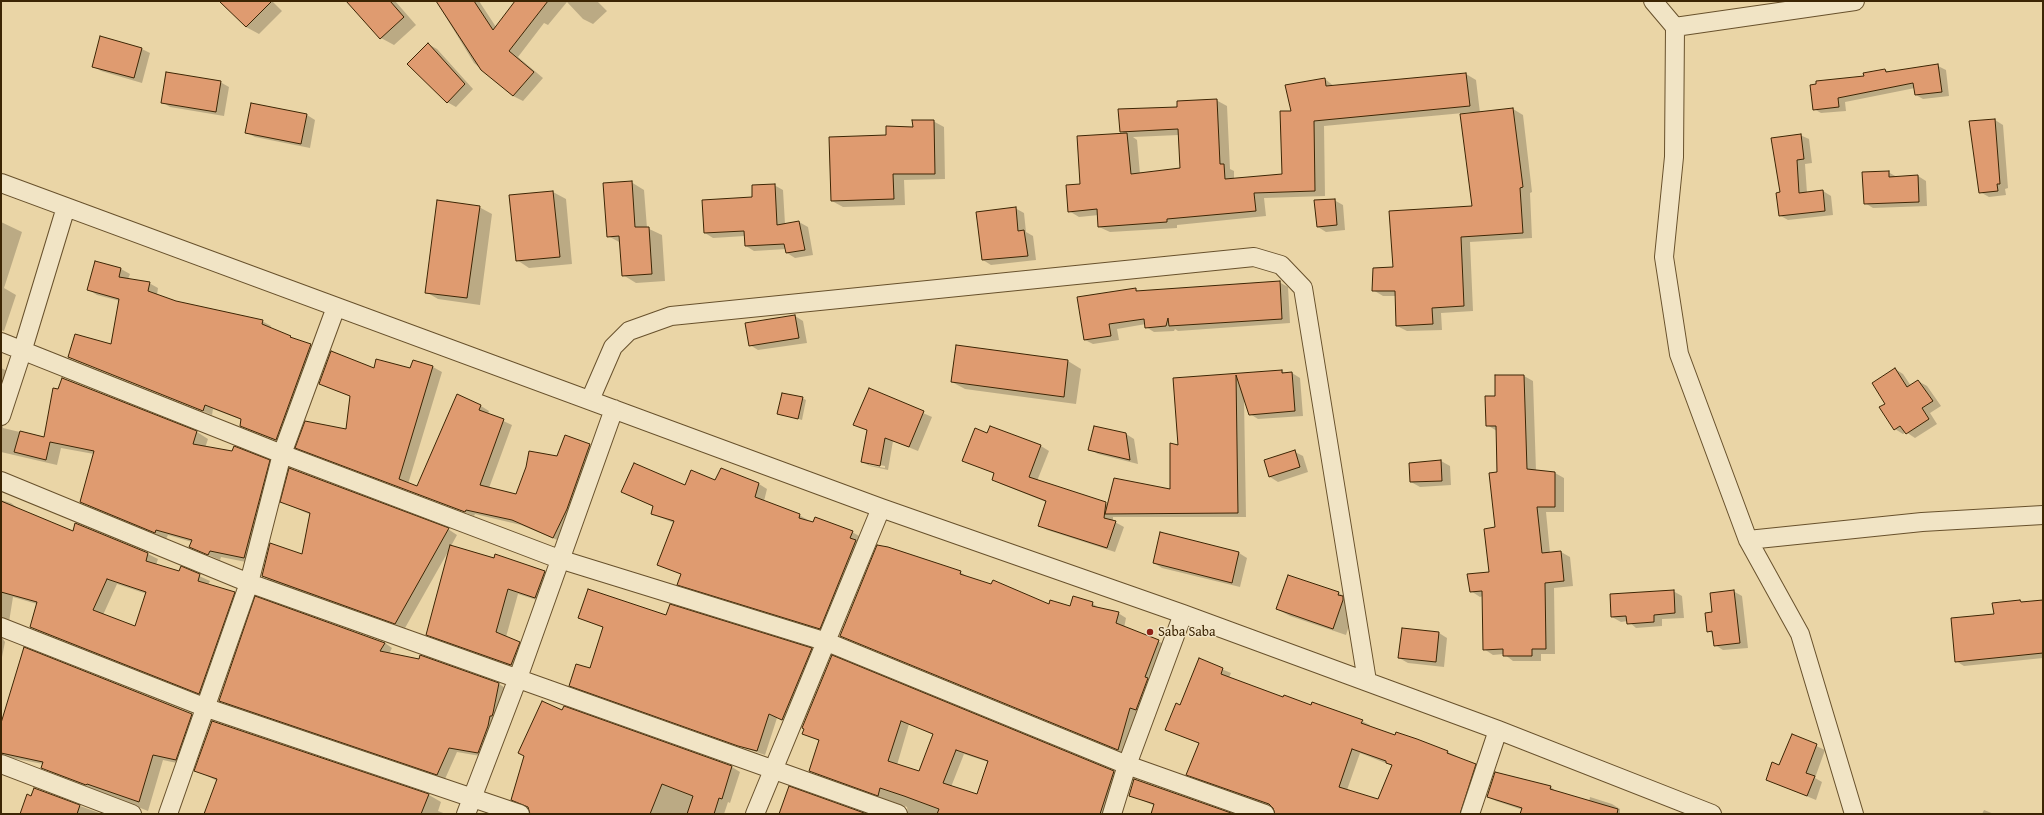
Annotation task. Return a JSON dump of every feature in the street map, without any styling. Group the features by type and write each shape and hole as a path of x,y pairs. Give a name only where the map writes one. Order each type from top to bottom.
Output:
{"street":[{"path":"1653,1 1675,27 1674,158 1664,257 1679,354 1748,540 1800,634 1854,814"},
{"path":"1675,27 1855,1"},
{"path":"1,183 881,508 1183,614 1498,730 1712,814"},
{"path":"1,416 66,207"},
{"path":"590,400 613,347 629,331 671,316 1254,257 1280,264 1303,288 1367,682"},
{"path":"168,814 204,707 249,584 282,454 336,307"},
{"path":"1,342 22,352 282,454 559,559 827,642 1127,765 1265,814"},
{"path":"466,814 518,678 559,559 614,409"},
{"path":"1,481 249,584 518,678 898,814"},
{"path":"755,814 881,508"},
{"path":"1748,540 1922,522 2043,515"},
{"path":"1112,814 1127,765 1183,614"},
{"path":"1,627 204,707 520,814"},
{"path":"1470,814 1498,730"},
{"path":"1,764 132,814"}],"building":[{"path":"219,1 272,1 246,27"},
{"path":"346,1 390,1 404,17 380,39"},
{"path":"436,1 474,1 493,30 515,1 548,1 509,51 534,72 513,96 481,70"},
{"path":"100,36 142,48 134,78 92,67"},
{"path":"428,43 465,84 447,103 407,64"},
{"path":"1938,64 1942,92 1915,95 1913,83 1838,98 1839,107 1813,110 1810,85 1816,84 1816,81 1864,76 1863,73 1885,69 1886,72"},
{"path":"166,72 221,81 216,112 161,103"},
{"path":"1466,73 1470,106 1314,121 1315,191 1254,193 1256,211 1167,219 1167,222 1098,227 1097,209 1068,212 1066,185 1080,184 1077,136 1127,133 1131,174 1180,168 1178,129 1120,132 1118,109 1177,107 1177,101 1217,99 1220,164 1224,164 1225,179 1282,174 1280,111 1291,111 1285,85 1325,78 1326,86"},
{"path":"251,103 307,114 301,144 245,133"},
{"path":"1513,108 1523,187 1520,188 1523,233 1461,237 1464,306 1432,308 1433,324 1396,326 1395,291 1372,291 1373,268 1393,267 1389,211 1472,206 1460,114"},
{"path":"1995,119 2000,184 1997,184 1998,191 1979,193 1969,121"},
{"path":"912,120 934,120 935,174 893,174 894,199 831,201 829,137 886,135 886,126 913,127"},
{"path":"1801,134 1804,159 1797,160 1799,193 1823,190 1825,211 1779,216 1776,193 1780,192 1771,138"},
{"path":"1889,171 1889,177 1918,175 1919,202 1864,204 1862,172"},
{"path":"632,181 635,227 649,227 652,274 622,276 619,236 607,237 603,183"},
{"path":"775,184 777,225 799,221 805,250 786,253 784,244 745,246 744,231 704,233 702,200 752,197 752,185"},
{"path":"553,191 560,257 516,261 509,195"},
{"path":"1335,199 1337,225 1317,227 1314,200"},
{"path":"437,200 480,206 467,298 425,293"},
{"path":"1016,207 1018,231 1024,230 1028,256 982,260 976,212"},
{"path":"95,261 121,268 119,277 150,282 148,291 176,301 263,320 262,324 291,336 290,337 311,344 276,440 240,426 241,419 205,405 203,411 68,357 75,334 111,344 119,299 87,290"},
{"path":"1280,281 1282,319 1169,326 1168,318 1166,326 1145,328 1144,319 1109,324 1111,336 1084,340 1077,297 1136,288 1136,291"},
{"path":"795,315 799,338 749,346 745,323"},
{"path":"956,345 1068,360 1064,397 951,382"},
{"path":"331,351 374,368 376,359 410,368 413,360 433,366 399,479 417,486 457,394 481,405 479,410 504,419 480,485 516,494 526,467 529,451 557,456 565,435 590,444 567,509 553,538 512,520 466,510 465,512 295,448 305,421 346,429 350,396 319,384"},
{"path":"1895,368 1907,387 1918,380 1933,401 1922,408 1929,419 1906,434 1900,426 1894,430 1879,407 1885,404 1872,383"},
{"path":"1282,370 1282,373 1292,372 1295,411 1249,415 1236,375 1238,513 1105,514 1114,478 1170,489 1170,443 1178,445 1173,378"},
{"path":"1495,375 1524,375 1527,469 1555,472 1555,507 1537,507 1542,553 1561,551 1564,581 1545,583 1546,649 1532,649 1532,656 1503,656 1503,649 1483,650 1482,591 1470,592 1467,574 1489,572 1484,529 1495,527 1489,473 1497,472 1496,426 1486,426 1485,396 1495,396"},
{"path":"62,378 197,431 193,444 232,451 234,446 270,460 244,558 210,551 208,555 189,547 192,540 156,530 155,533 80,502 94,451 50,442 46,460 14,452 20,431 44,437 53,388 58,389"},
{"path":"869,388 924,411 909,447 885,438 880,466 861,462 867,430 853,425"},
{"path":"782,393 803,397 798,419 777,414"},
{"path":"990,426 1041,445 1029,477 1106,502 1104,518 1116,521 1107,548 1038,526 1046,501 992,480 994,473 962,461 975,428 987,433"},
{"path":"1094,426 1126,433 1130,460 1088,450"},
{"path":"1295,450 1300,467 1269,477 1264,460"},
{"path":"1441,460 1442,481 1410,482 1409,463"},
{"path":"634,463 685,485 691,470 715,480 721,468 759,483 755,497 800,514 799,518 813,522 815,517 853,531 850,538 856,540 820,629 677,585 681,574 657,565 674,521 651,514 653,506 621,492"},
{"path":"289,468 449,528 395,624 262,576 270,543 302,554 310,513 280,502"},
{"path":"1,501 73,531 75,523 148,553 146,561 179,571 181,566 200,574 198,581 235,592 199,694 30,627 37,602 1,592","holes":["107,579 146,592 135,626 93,610"]},
{"path":"1160,532 1239,552 1232,583 1153,563"},
{"path":"450,545 494,558 495,554 545,571 535,598 508,589 496,632 520,642 511,665 426,635"},
{"path":"877,545 888,547 961,571 960,574 991,584 993,580 1049,604 1050,600 1070,606 1073,596 1093,602 1092,606 1119,612 1116,623 1159,640 1145,677 1148,678 1136,710 1130,708 1118,750 840,636"},
{"path":"1288,575 1339,592 1338,595 1343,596 1333,629 1276,609"},
{"path":"588,589 666,615 670,604 812,648 782,720 769,714 757,751 738,746 569,686 576,664 590,668 603,627 578,618"},
{"path":"1674,590 1675,613 1654,615 1654,622 1627,624 1626,616 1611,617 1610,594"},
{"path":"1734,590 1740,643 1714,646 1712,631 1707,632 1705,613 1712,612 1710,593"},
{"path":"255,596 385,643 380,651 419,659 420,655 499,683 493,713 492,716 490,716 478,753 449,748 437,775 219,701"},
{"path":"2020,600 2021,602 2043,600 2043,653 1955,662 1951,618 1994,614 1992,603"},
{"path":"1402,628 1439,632 1436,662 1398,658"},
{"path":"24,647 192,714 176,760 153,755 139,802 87,784 86,785 41,768 43,762 1,753 1,723"},
{"path":"832,655 1114,771 1100,814 937,814 939,809 904,796 880,788 878,796 809,771 819,740 802,734 804,729 802,728","holes":["901,721 933,734 919,771 888,761","956,750 988,761 977,794 943,783"]},
{"path":"1199,658 1223,668 1221,674 1283,697 1284,695 1311,705 1312,702 1363,720 1361,723 1395,735 1396,732 1417,739 1476,764 1460,814 1275,814 1273,808 1269,804 1186,775 1199,743 1165,730 1176,703 1180,705","holes":["1352,749 1386,761 1386,763 1392,765 1378,799 1339,787"]},
{"path":"542,701 562,710 564,706 732,766 722,799 719,798 714,814 687,814 693,796 662,784 650,814 530,814 528,807 511,800 524,756 518,753"},
{"path":"212,721 429,794 421,814 204,814 217,779 194,771"},
{"path":"1792,734 1817,744 1806,773 1815,776 1807,796 1766,780 1772,762 1779,765"},
{"path":"1495,772 1551,786 1550,789 1618,809 1617,814 1520,814 1522,808 1487,797"},
{"path":"1134,779 1234,814 1151,814 1154,804 1129,796"},
{"path":"789,786 867,814 779,814"},
{"path":"34,788 80,805 77,814 20,814 27,794 31,796"}],"place":[{"name":"Saba Saba","path":"1150,632"}]}
